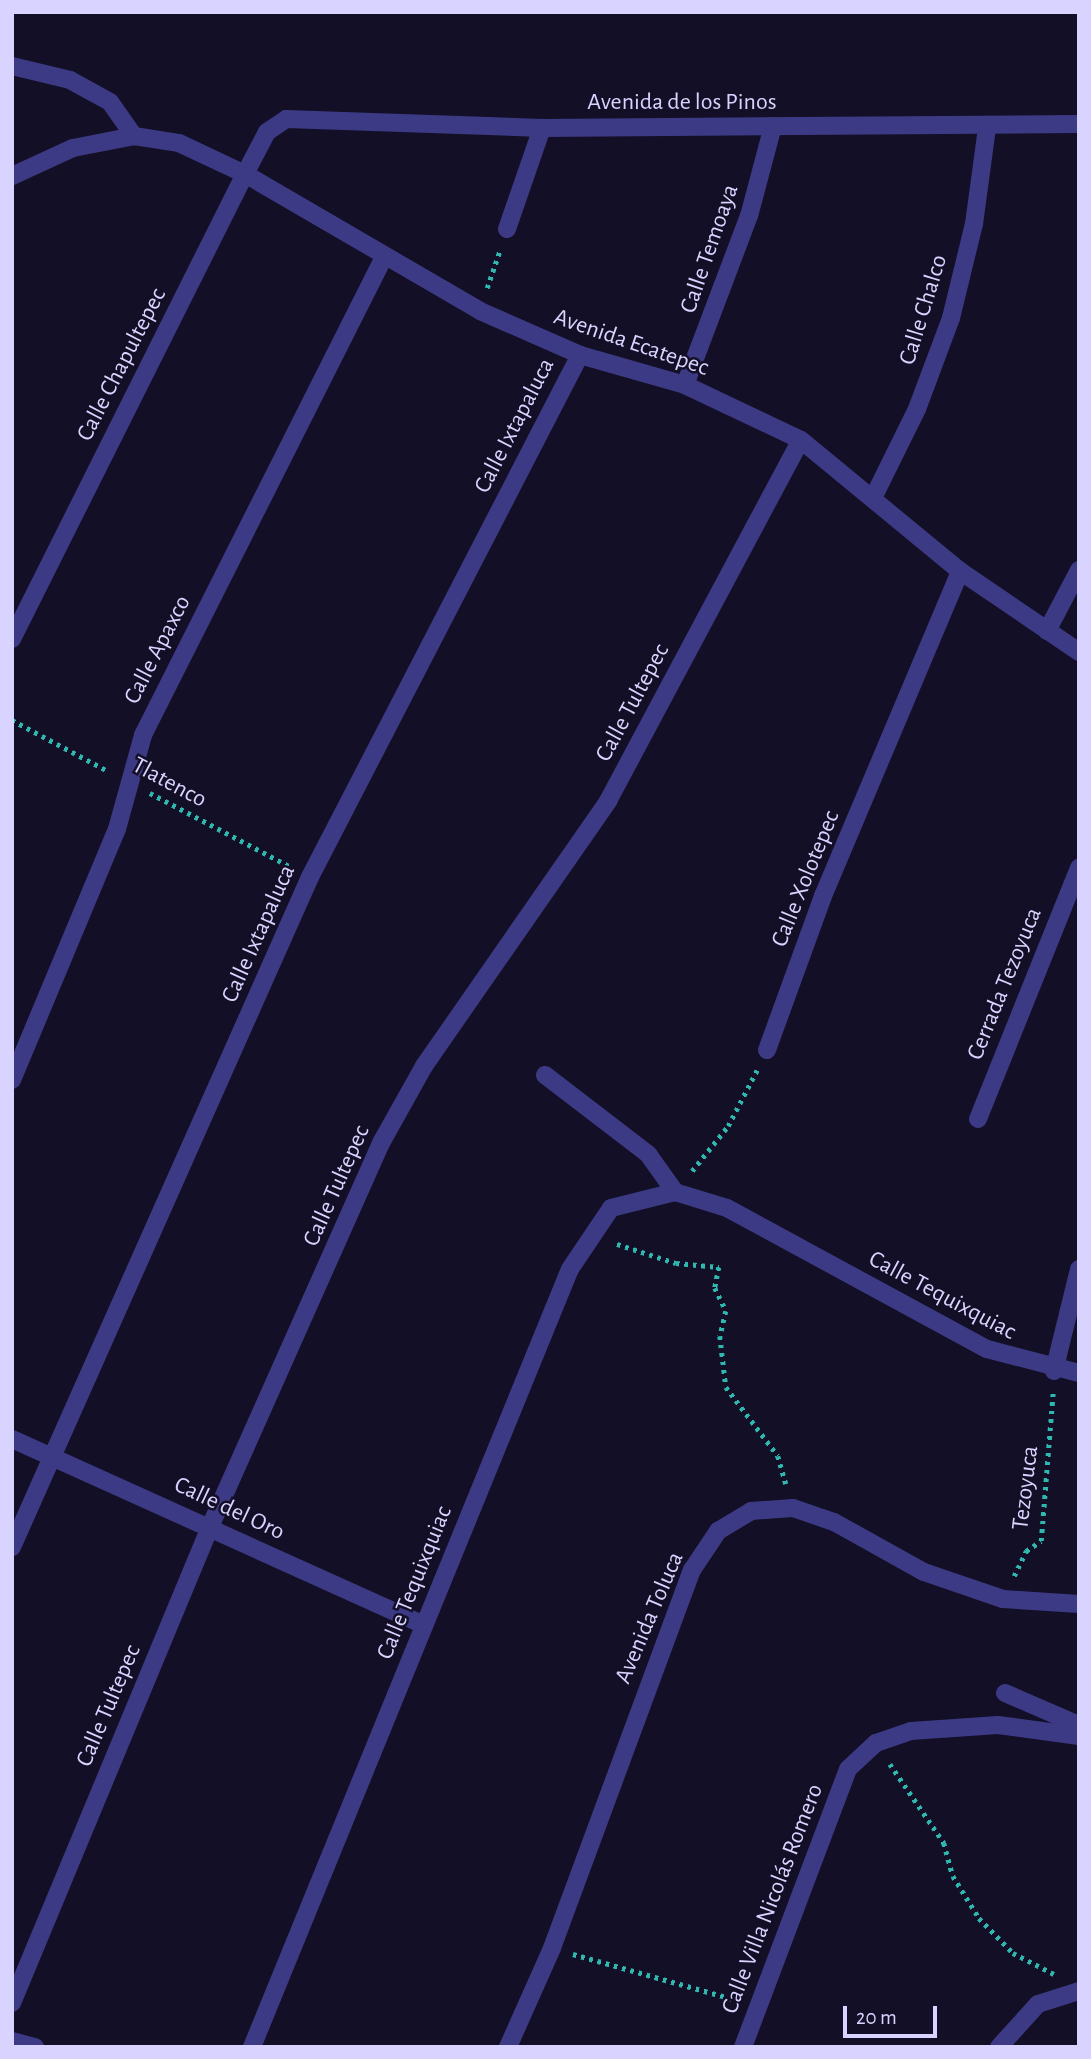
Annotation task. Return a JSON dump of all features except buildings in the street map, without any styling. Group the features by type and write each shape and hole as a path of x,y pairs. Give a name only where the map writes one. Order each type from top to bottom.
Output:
{"street":[{"path":"12,66 70,80 110,102 134,136 73,148 12,176"},
{"name":"Avenida de los Pinos","path":"286,119 542,128 987,128 1079,124"},
{"name":"Calle Chapultepec","path":"12,639 267,132 286,119"},
{"name":"Calle Temoaya","path":"685,384 750,216 773,126"},
{"path":"508,229 542,128"},
{"name":"Calle Chalco","path":"874,496 917,409 951,318 974,224 987,128"},
{"name":"Avenida Ecatepec","path":"134,136 179,144 245,174 480,311 580,355 685,384 801,440 874,496 960,571 1079,652"},
{"name":"Calle Apaxco","path":"12,1080 130,783 143,735 384,257"},
{"name":"Calle Ixtapaluca","path":"12,1547 310,877 580,355"},
{"name":"Calle Tultepec","path":"12,2003 210,1527 381,1143 424,1066 608,801 801,440"},
{"path":"1047,631 1079,570"},
{"name":"Calle Xolotepec","path":"767,1051 823,896 960,571"},
{"name":"Cerrada Tezoyuca","path":"978,1119 1079,868"},
{"path":"545,1075 648,1154 675,1192"},
{"name":"Calle Tequixquiac","path":"252,2047 424,1625 588,1234 611,1208 675,1192 727,1208 988,1349 1054,1371 1079,1373"},
{"path":"1054,1371 1079,1269"},
{"name":"Calle del Oro","path":"12,1439 53,1455 424,1625"},
{"name":"Avenida Toluca","path":"508,2047 552,1948 692,1570 718,1531 751,1511 793,1508 834,1522 924,1572 1003,1599 1079,1604"},
{"path":"1005,1693 1079,1725"},
{"path":"876,1743 954,1725 1079,1736"},
{"name":"Calle Villa Nicolás Romero","path":"743,2047 848,1769 876,1743"},
{"path":"999,2047 1038,2004 1078,1991"},
{"path":"12,2041 35,2047"}],"path":[{"path":"480,311 508,229"},
{"name":"Tlatenco","path":"12,720 310,877"},
{"path":"675,1192 728,1126 767,1051"},
{"path":"588,1234 676,1263 719,1267 715,1288 726,1311 720,1336 726,1387 778,1456 793,1508"},
{"name":"Tezoyuca","path":"1003,1599 1026,1550 1041,1541 1054,1371"},
{"path":"876,1743 944,1843 953,1876 979,1918 1013,1953 1078,1991"},
{"path":"552,1948 758,2007"}]}
